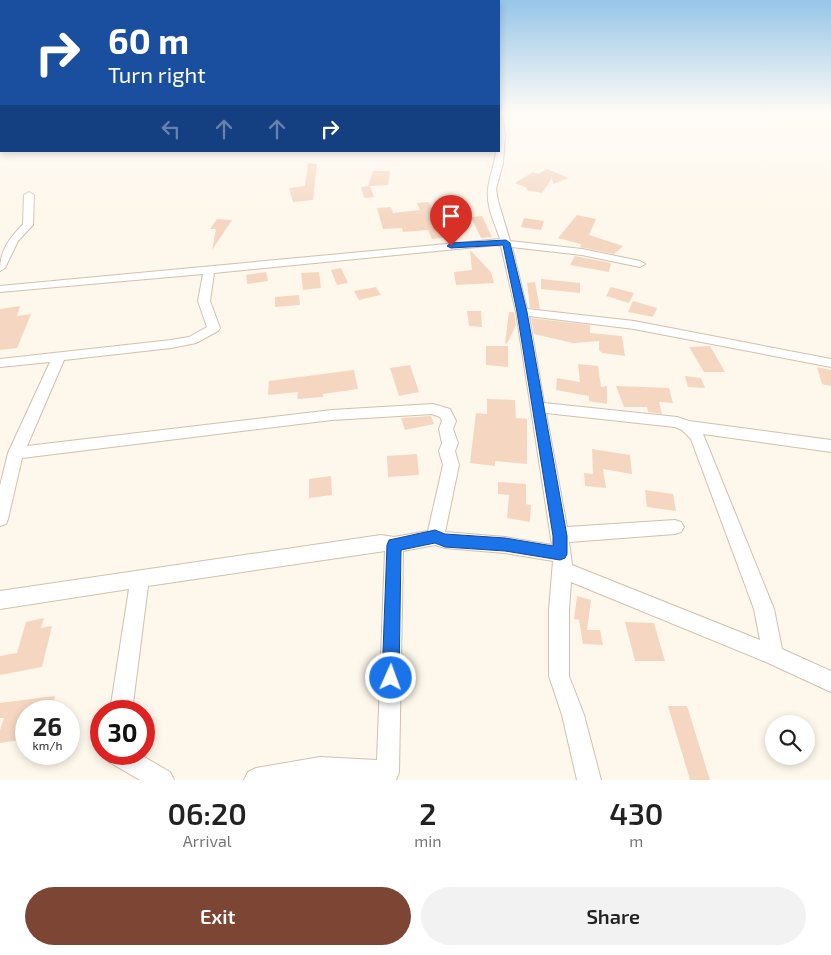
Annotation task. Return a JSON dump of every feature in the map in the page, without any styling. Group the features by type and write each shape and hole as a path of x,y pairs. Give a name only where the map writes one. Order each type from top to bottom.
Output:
{"street":[{"path":"500,152 492,189 493,201 506,243 522,312 560,536 559,676 573,715 589,780"},
{"path":"0,268 13,240 28,225 29,195"},
{"path":"0,289 209,271 436,246 506,243 582,252 640,264"},
{"path":"0,362 171,344 192,340 214,328 204,301 209,271"},
{"path":"522,312 634,325 831,363"},
{"path":"0,519 16,453 59,356"},
{"path":"538,407 677,422 687,426 831,446"},
{"path":"16,453 332,415 433,409 445,413 449,421 446,429 450,443 447,451 451,465 435,537"},
{"path":"687,426 697,436 741,546 764,609 773,655"},
{"path":"560,536 675,527"},
{"path":"0,600 139,581 381,543 394,545 435,537 445,540 505,545 561,562 831,682"},
{"path":"256,780 320,768 388,772 394,545"},
{"path":"123,700 139,581"},
{"path":"136,765 162,780"}],"building":[{"path":"308,163 317,164 313,200 293,202 289,188 305,186"},
{"path":"547,169 569,178 553,184 552,178 542,193 526,190 527,188 515,183 533,172 538,174"},
{"path":"373,171 390,171 388,185 368,186"},
{"path":"370,186 374,197 364,198 361,187"},
{"path":"429,202 433,212 441,211 459,236 432,239 428,230 403,232 402,228 383,229 377,208 391,207 393,213 420,210 417,203"},
{"path":"577,215 596,219 589,235 623,246 614,254 580,247 581,244 558,238"},
{"path":"482,216 492,237 481,238 471,217"},
{"path":"524,218 544,221 541,230 521,227"},
{"path":"217,219 232,220 212,250 216,229 210,229"},
{"path":"470,250 491,272 494,283 456,285 454,272 472,270"},
{"path":"575,256 611,263 609,272 570,265"},
{"path":"341,268 348,283 337,285 331,270"},
{"path":"266,272 268,281 247,284 246,275"},
{"path":"319,272 321,288 303,290 301,273"},
{"path":"541,279 580,283 580,293 541,289"},
{"path":"535,282 540,309 530,308 527,283"},
{"path":"376,287 381,295 359,300 354,291"},
{"path":"611,287 634,293 629,303 606,296"},
{"path":"299,295 300,305 275,307 275,297"},
{"path":"633,301 657,308 653,317 628,312"},
{"path":"20,306 17,316 31,314 17,348 0,350 0,309"},
{"path":"467,311 481,311 482,327 469,326"},
{"path":"509,312 514,312 516,325 507,344 505,343"},
{"path":"531,318 590,325 590,333 622,336 625,356 602,353 599,350 599,341 573,343 534,334"},
{"path":"486,346 508,346 508,367 486,365"},
{"path":"710,346 725,372 704,372 689,347"},
{"path":"578,364 598,366 601,387 607,386 607,404 589,401 589,396 556,390 557,378 580,382"},
{"path":"410,365 419,392 399,396 390,368"},
{"path":"817,367 831,370 831,386 822,384"},
{"path":"354,370 358,389 323,394 323,397 297,399 298,392 268,395 269,381"},
{"path":"685,376 701,378 705,388 688,387"},
{"path":"616,386 669,388 673,403 659,402 662,414 648,412 647,407 624,407"},
{"path":"487,399 515,400 516,418 527,419 527,464 495,461 495,466 470,463 476,413 487,414"},
{"path":"431,416 434,424 405,430 401,418"},
{"path":"592,449 630,455 632,474 603,469 606,488 585,486 584,473 593,474"},
{"path":"417,454 419,475 388,477 387,456"},
{"path":"331,476 332,495 309,498 309,479"},
{"path":"498,482 526,484 526,504 531,505 530,522 507,518 509,495 498,494"},
{"path":"645,490 673,494 676,511 647,507"},
{"path":"577,596 591,600 587,630 600,630 603,645 583,644 579,620 574,619"},
{"path":"44,618 41,628 52,626 42,667 0,675 0,656 17,653 26,622"},
{"path":"625,622 654,623 665,661 635,661"},
{"path":"55,696 54,700 24,700"},
{"path":"15,701 15,741 0,743 0,730 4,718 0,718 0,703"},
{"path":"668,706 687,706 710,780 690,780"}],"route":[{"path":"391,678 394,545 435,537 445,540 505,545 560,554 560,536 522,312 506,243 451,246"}]}
